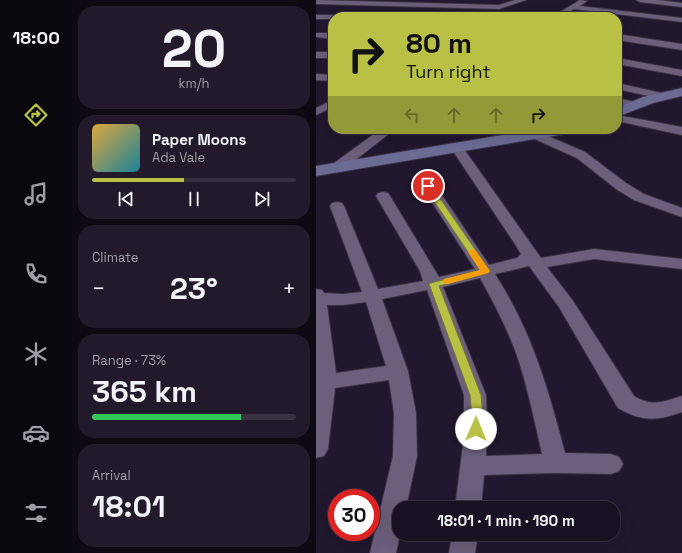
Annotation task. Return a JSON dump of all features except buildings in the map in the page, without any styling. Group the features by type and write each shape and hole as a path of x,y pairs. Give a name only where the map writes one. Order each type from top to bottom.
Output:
{"main road":[{"path":"622,112 662,96 682,92"},
{"path":"316,171 338,166 457,148 535,134"}],"street":[{"path":"316,2 441,2 450,8 500,7 522,0"},
{"path":"564,12 586,0"},
{"path":"638,4 650,0 682,5"},
{"path":"344,12 350,2"},
{"path":"638,4 682,12"},
{"path":"573,7 615,12"},
{"path":"622,13 682,20"},
{"path":"316,17 328,17"},
{"path":"622,20 682,28"},
{"path":"316,28 328,28"},
{"path":"316,35 328,36"},
{"path":"622,38 682,47"},
{"path":"673,46 682,40"},
{"path":"316,55 328,55"},
{"path":"622,62 682,73"},
{"path":"316,77 328,78"},
{"path":"622,87 662,96"},
{"path":"622,102 636,105"},
{"path":"316,112 328,106"},
{"path":"622,119 682,131"},
{"path":"338,166 382,134"},
{"path":"522,134 529,135 580,155 621,186 639,197 682,213"},
{"path":"457,148 566,305 626,402 636,408 653,412 665,410 682,404"},
{"path":"428,186 485,271 518,333 531,368 556,463"},
{"path":"383,196 428,270 476,395 477,416 474,466 469,501"},
{"path":"337,206 372,295 398,371 405,413 405,456 383,553"},
{"path":"316,449 326,376 316,296 330,301 346,300 434,284 533,259 594,254 682,264"},
{"path":"326,376 332,381 398,371"},
{"path":"474,466 556,463 611,464"},
{"path":"462,553 463,541"}],"slow traffic":[{"path":"448,281 485,271 472,252"}],"route":[{"path":"428,186 485,271 434,284 476,395 476,429"}]}
